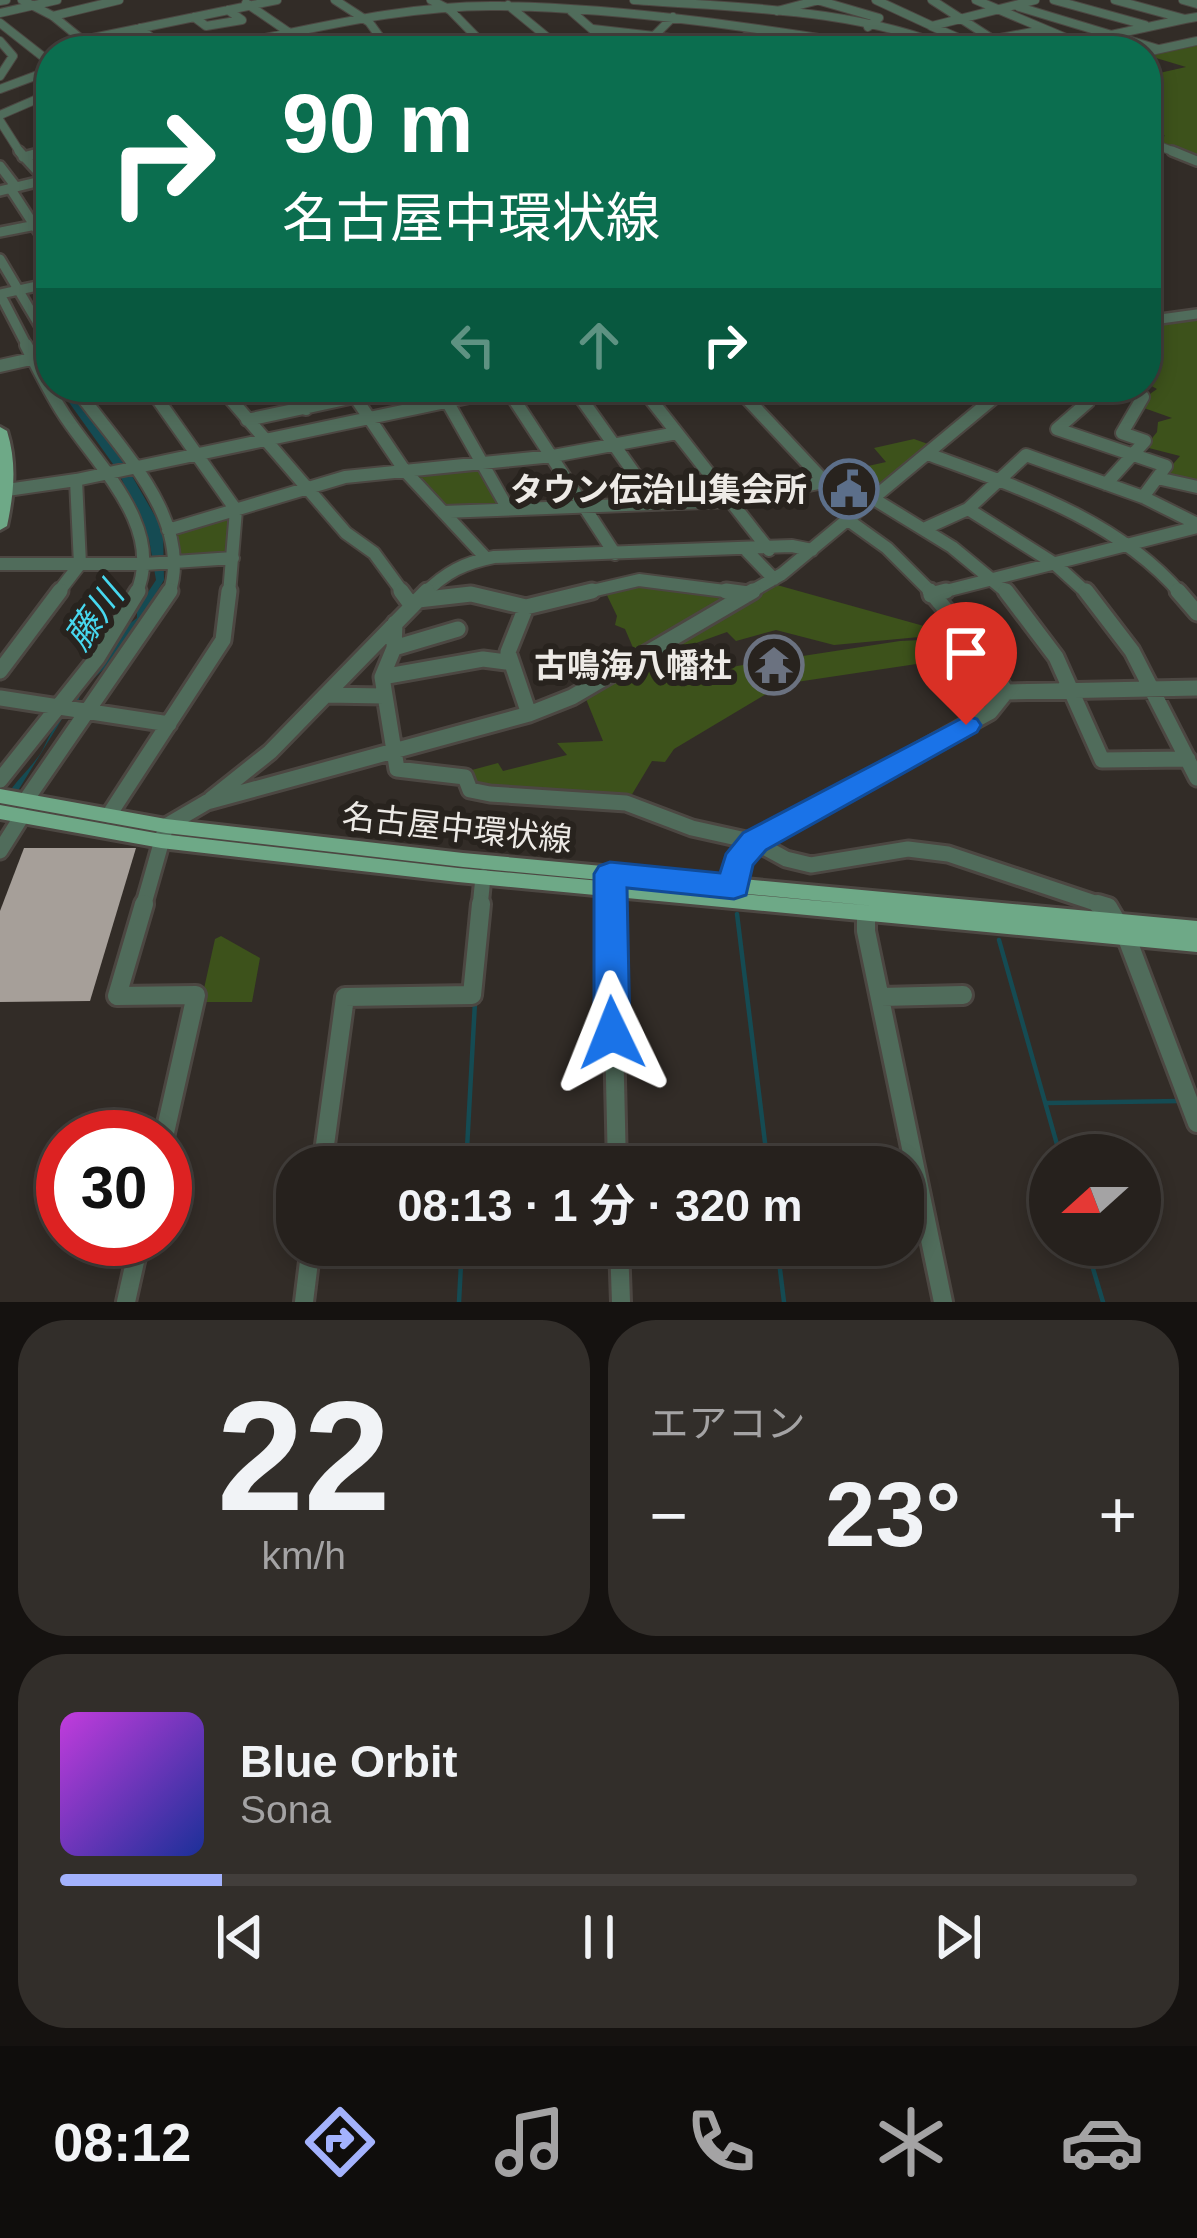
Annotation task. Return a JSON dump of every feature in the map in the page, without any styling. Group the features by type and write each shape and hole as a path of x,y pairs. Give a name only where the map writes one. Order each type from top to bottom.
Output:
{"main road":[{"path":"0,431 8,452 8,490 0,526"},
{"name":"名古屋中環状線","path":"0,796 17,808 164,834 483,877 734,886 866,908"},
{"name":"名古屋中環状線","path":"17,808 109,815 164,834 1197,944"},
{"name":"名古屋中環状線","path":"1125,933 1197,929"}],"street":[{"path":"22,0 78,36"},
{"path":"0,13 57,0"},
{"path":"53,16 119,0"},
{"path":"102,36 277,0"},
{"path":"335,0 368,21 379,36"},
{"path":"431,0 447,8 475,36"},
{"path":"495,0 546,36"},
{"path":"553,0 601,36"},
{"path":"615,15 632,0 686,2 911,36"},
{"path":"747,36 771,13 818,0 879,18 838,36"},
{"path":"877,0 954,36"},
{"path":"932,0 990,36"},
{"path":"980,2 996,0"},
{"path":"893,36 1035,0"},
{"path":"1054,0 1150,27"},
{"path":"1114,0 1185,19"},
{"path":"1183,0 1197,4"},
{"path":"593,29 654,36 686,2"},
{"path":"980,2 1061,36"},
{"path":"246,3 295,36"},
{"path":"1016,5 1120,36"},
{"path":"281,36 447,8 509,6 809,36"},
{"path":"194,17 206,26 242,20 228,10"},
{"path":"1107,36 1197,17"},
{"path":"0,23 36,54"},
{"path":"140,28 149,36"},
{"path":"1017,36 1045,29"},
{"path":"1161,49 1197,40"},
{"path":"0,41 13,56 3,71"},
{"path":"0,89 36,73"},
{"path":"36,101 0,118 36,171"},
{"path":"0,148 16,145"},
{"path":"1161,147 1197,161"},
{"path":"23,158 36,154"},
{"path":"0,166 8,189 35,225 0,232"},
{"path":"0,259 9,292 36,340"},
{"path":"1161,319 1197,314"},
{"path":"0,366 36,356"},
{"path":"0,851 17,808 170,593 176,562 168,530 123,473 64,415 60,402"},
{"path":"0,780 99,651 140,589 148,564 123,473 85,402"},
{"path":"109,815 223,640 236,510 160,402"},
{"path":"232,402 304,489 346,533 370,548 415,603"},
{"path":"299,402 306,410"},
{"path":"247,420 339,402"},
{"path":"359,402 405,471 485,557"},
{"path":"8,490 123,473 369,417 415,402"},
{"path":"447,402 508,509"},
{"path":"519,402 615,554"},
{"path":"583,402 656,503"},
{"path":"653,402 769,550"},
{"path":"750,402 851,517 873,534 989,657 1006,692"},
{"path":"207,802 529,714 572,697 774,579 989,402"},
{"path":"1088,402 1057,429 1166,466 1143,497"},
{"path":"1106,484 1145,441 1122,434 1140,402"},
{"path":"168,530 345,477 553,457 677,433"},
{"path":"928,454 1055,503 1127,545 1163,574 1197,613"},
{"path":"926,528 968,509 1026,455 1143,497 1197,525"},
{"path":"1156,478 1197,487"},
{"path":"0,671 80,564 76,480"},
{"path":"443,512 730,501 823,482"},
{"path":"874,499 926,528 992,580 1042,634 1102,760 1188,759"},
{"path":"968,509 1058,562 1119,625 1197,778"},
{"path":"931,595 1197,525"},
{"path":"170,1110 196,995 117,996 164,834 270,752 451,570 485,557 792,546 812,550"},
{"path":"747,551 774,579"},
{"path":"0,564 148,564 233,558"},
{"path":"415,603 471,594 526,607 632,581 748,594"},
{"path":"526,607 510,630 506,662 529,714"},
{"path":"395,623 393,650 382,677 398,769 464,777 476,792 626,803 692,828 754,842 786,859 811,865 908,849 948,854 1108,908 1125,933 1197,1123"},
{"path":"370,650 393,650 458,629"},
{"path":"382,677 483,659 506,662"},
{"path":"1006,692 1197,688"},
{"path":"734,886 738,862 754,842 990,712 1006,692"},
{"path":"326,694 384,696"},
{"path":"0,698 169,724"},
{"path":"325,1146 345,997 472,994 478,890 483,877"},
{"path":"609,882 616,1146"},
{"path":"866,908 943,1302"},
{"path":"881,997 963,995"},
{"path":"126,1302 134,1266"},
{"path":"304,1302 308,1266"},
{"path":"621,1266 622,1302"}],"green space":[{"path":"1197,44 1197,157 1161,143 1165,136 1161,132 1161,73 1186,67 1161,60 1161,52"},
{"path":"1197,319 1197,485 1162,477 1180,456 1145,447 1157,432 1158,422 1172,418 1144,408 1146,402 1161,402 1161,324"},
{"path":"914,439 928,444 875,487 850,470 886,462 874,448"},
{"path":"477,467 502,504 447,509 417,477 420,473"},
{"path":"229,517 226,552 182,556 174,532"},
{"path":"632,583 732,593 634,650 625,629 615,625 617,616 604,589"},
{"name":"古鳴海八幡社","path":"777,585 931,628 952,623 962,633 834,645 776,630 736,641 727,632 685,647 691,671 719,673 737,666 900,641 966,638 976,650 970,656 783,684 674,749 665,762 652,761 628,801 472,785 472,770 498,763 503,771 567,755 557,743 603,741 586,699"},
{"path":"221,936 260,958 252,1002 201,1002 215,939"}],"water":[{"path":"69,402 79,402 128,469 163,530 164,580 119,655 81,690 78,704 62,719 0,820 10,791 43,749 83,678 137,618 137,609 156,580 149,539 118,471"}],"building":[{"path":"24,848 136,848 90,1001 0,1002 0,911"}],"waterway":[{"path":"737,914 765,1146"},
{"path":"999,940 1054,1134"},
{"path":"467,1146 475,1002"},
{"path":"1047,1103 1181,1101"},
{"path":"459,1302 461,1266"},
{"path":"780,1266 784,1302"},
{"path":"1092,1266 1103,1302"}],"place":[{"name":"タウン伝治山集会所","path":"849,489"},
{"name":"古鳴海八幡社","path":"774,665"}],"route":[{"path":"612,1033 610,874 734,886 738,862 754,842 966,725"}],"water label":[{"name":"藤川","path":"94,616"}]}
